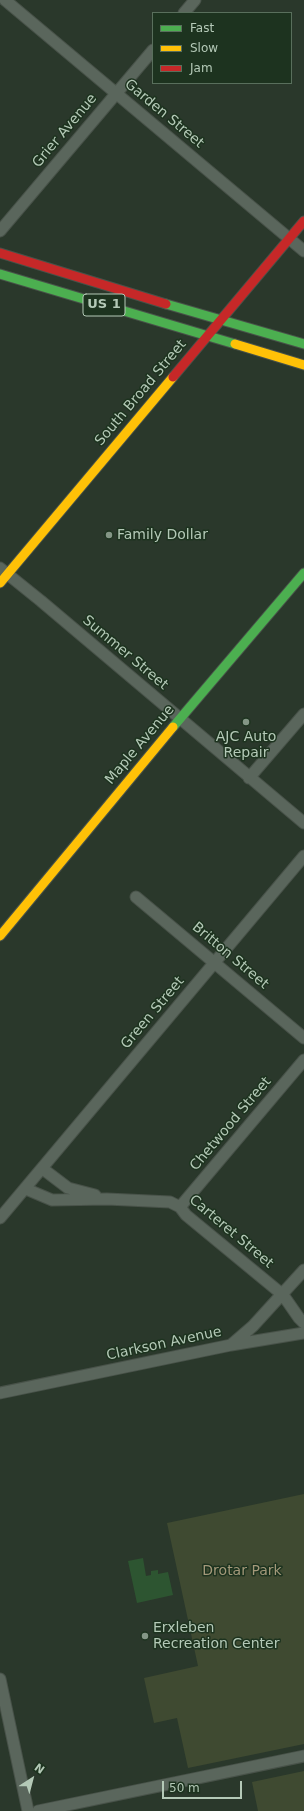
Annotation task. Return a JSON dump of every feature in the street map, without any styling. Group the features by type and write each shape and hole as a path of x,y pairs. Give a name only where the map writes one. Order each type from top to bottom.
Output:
{"main road":[{"name":"South Broad Street","path":"0,583 4,571 208,336 304,221"},
{"name":"US 1","path":"0,253 220,321 304,344"},
{"name":"US 1","path":"0,274 304,365"},
{"name":"Maple Avenue","path":"0,936 180,719 304,573"}],"street":[{"name":"Garden Street","path":"5,0 304,251"},
{"path":"185,12 195,0"},
{"name":"Grier Avenue","path":"0,231 152,51"},
{"name":"Summer Street","path":"4,571 304,824"},
{"path":"249,778 304,714"},
{"name":"Green Street","path":"26,1189 304,856"},
{"name":"Britton Street","path":"136,897 304,1038"},
{"name":"Chetwood Street","path":"180,1207 304,1060"},
{"name":"Carteret Street","path":"43,1168 68,1188 108,1199"},
{"path":"0,1218 26,1189"},
{"name":"Carteret Street","path":"26,1189 52,1200 108,1199 170,1202 180,1207 186,1215 283,1294 298,1318 304,1323"},
{"name":"Clarkson Avenue","path":"0,1393 231,1345 253,1326 304,1270"},
{"path":"231,1345 304,1333"},
{"path":"0,1679 1,1692 28,1811"},
{"path":"38,1811 304,1756"}],"green space":[{"name":"Drotar Park","path":"304,1494 304,1744 188,1768 177,1718 154,1723 144,1678 198,1666 167,1523"},
{"path":"304,1771 304,1811 258,1811 252,1782"}],"shaded area":[{"path":"143,1558 146,1576 151,1575 151,1571 158,1570 158,1574 168,1572 173,1595 137,1603 128,1561"}],"traffic: fast":[{"path":"0,274 235,344"},
{"path":"166,304 304,344"},
{"path":"173,727 304,573"}],"traffic: slow":[{"path":"235,344 304,365"},
{"path":"0,583 173,377"},
{"path":"0,936 173,727"}],"traffic: jam":[{"path":"173,377 304,221"},
{"path":"0,253 166,304"}],"place":[{"name":"Family Dollar","path":"109,535"},
{"name":"AJC Auto Repair","path":"246,722"},
{"name":"Erxleben Recreation Center","path":"145,1636"}]}
